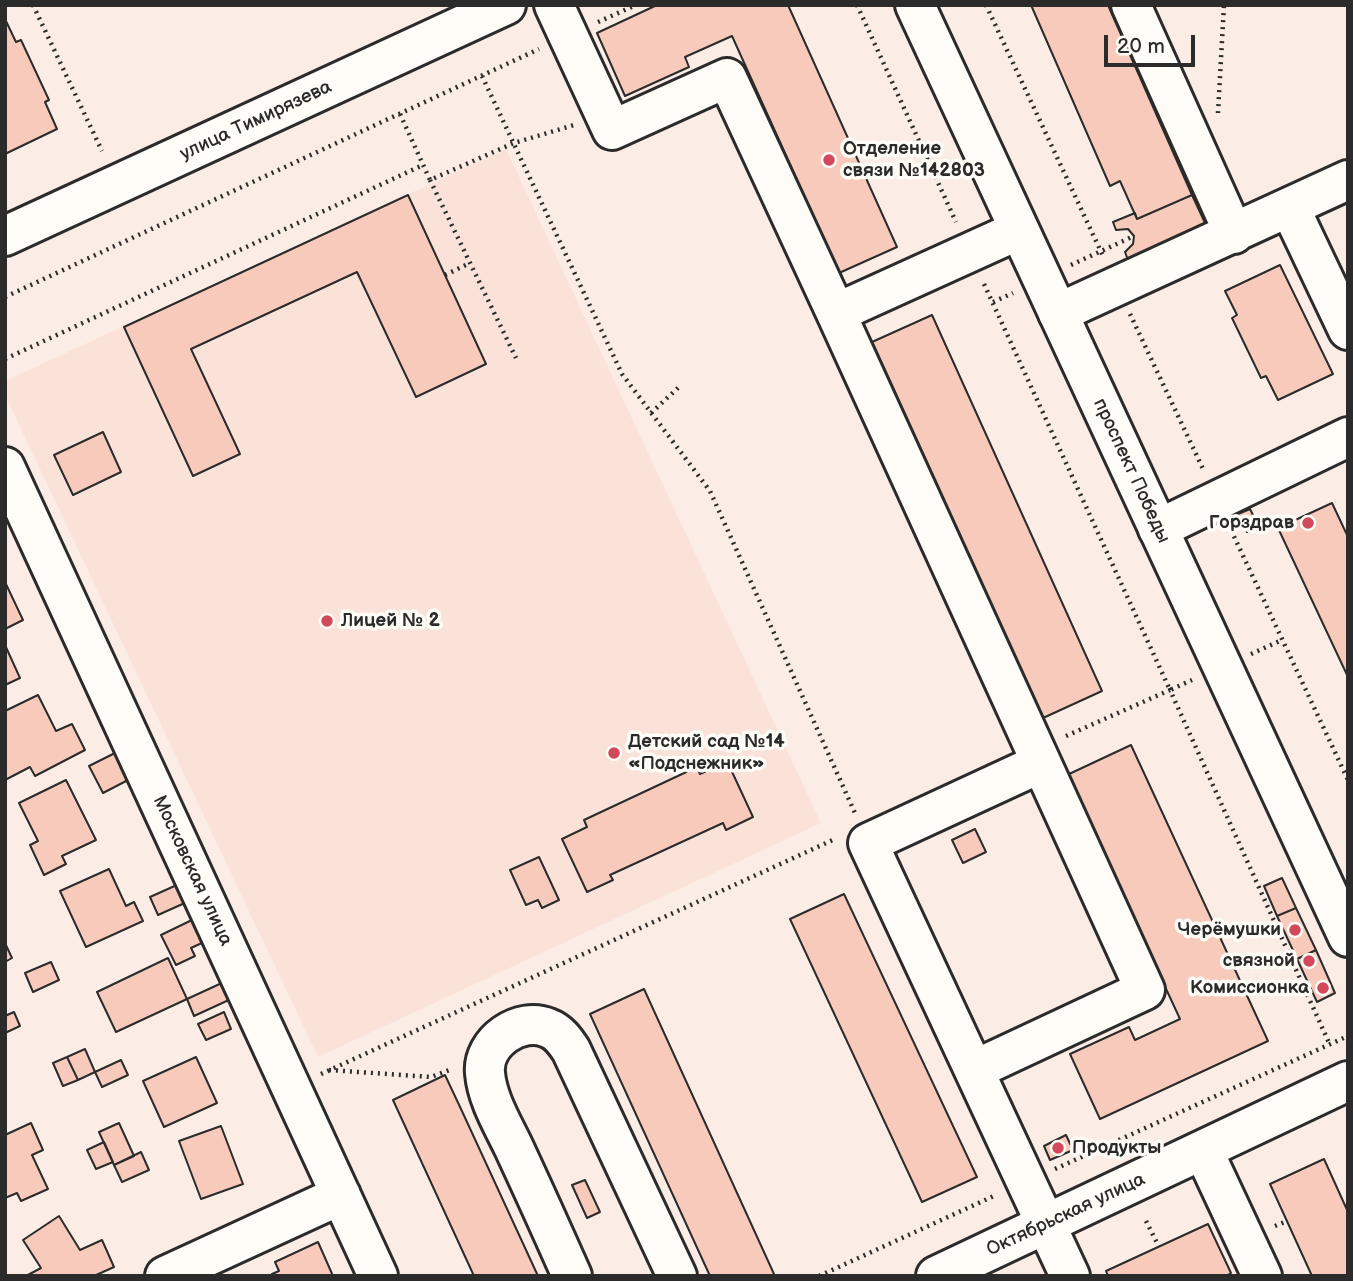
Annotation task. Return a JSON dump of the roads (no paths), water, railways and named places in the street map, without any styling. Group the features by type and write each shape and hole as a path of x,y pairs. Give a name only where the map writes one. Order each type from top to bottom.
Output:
{"street":[{"name":"улица Тимирязева","path":"8,227 506,5"},
{"name":"проспект Победы","path":"915,5 1222,667 1338,890 1348,937"},
{"path":"1131,5 1234,234"},
{"path":"561,21 612,130 727,78 1144,990 974,1070"},
{"path":"1058,313 1348,180"},
{"path":"1290,208 1348,330"},
{"path":"836,313 1019,230"},
{"path":"1158,529 1348,437"},
{"name":"Московская улица","path":"5,467 378,1276"},
{"path":"1038,756 865,835 1070,1276"},
{"path":"572,1276 491,1096 484,1070 488,1054 497,1040 514,1029 530,1025 548,1027 561,1037 576,1060 677,1276"},
{"name":"Октябрьская улица","path":"936,1276 1347,1082"},
{"path":"1203,1150 1262,1276"},
{"path":"165,1276 341,1195"}],"place":[{"name":"Отделение связи №142803","path":"829,160"},
{"name":"Горздрав","path":"1308,523"},
{"name":"Лицей № 2","path":"327,621"},
{"name":"Детский сад №14 «Подснежник»","path":"614,753"},
{"name":"Черёмушки","path":"1295,930"},
{"name":"связной","path":"1309,961"},
{"name":"Комиссионка","path":"1323,988"},
{"name":"Продукты","path":"1058,1148"}]}
